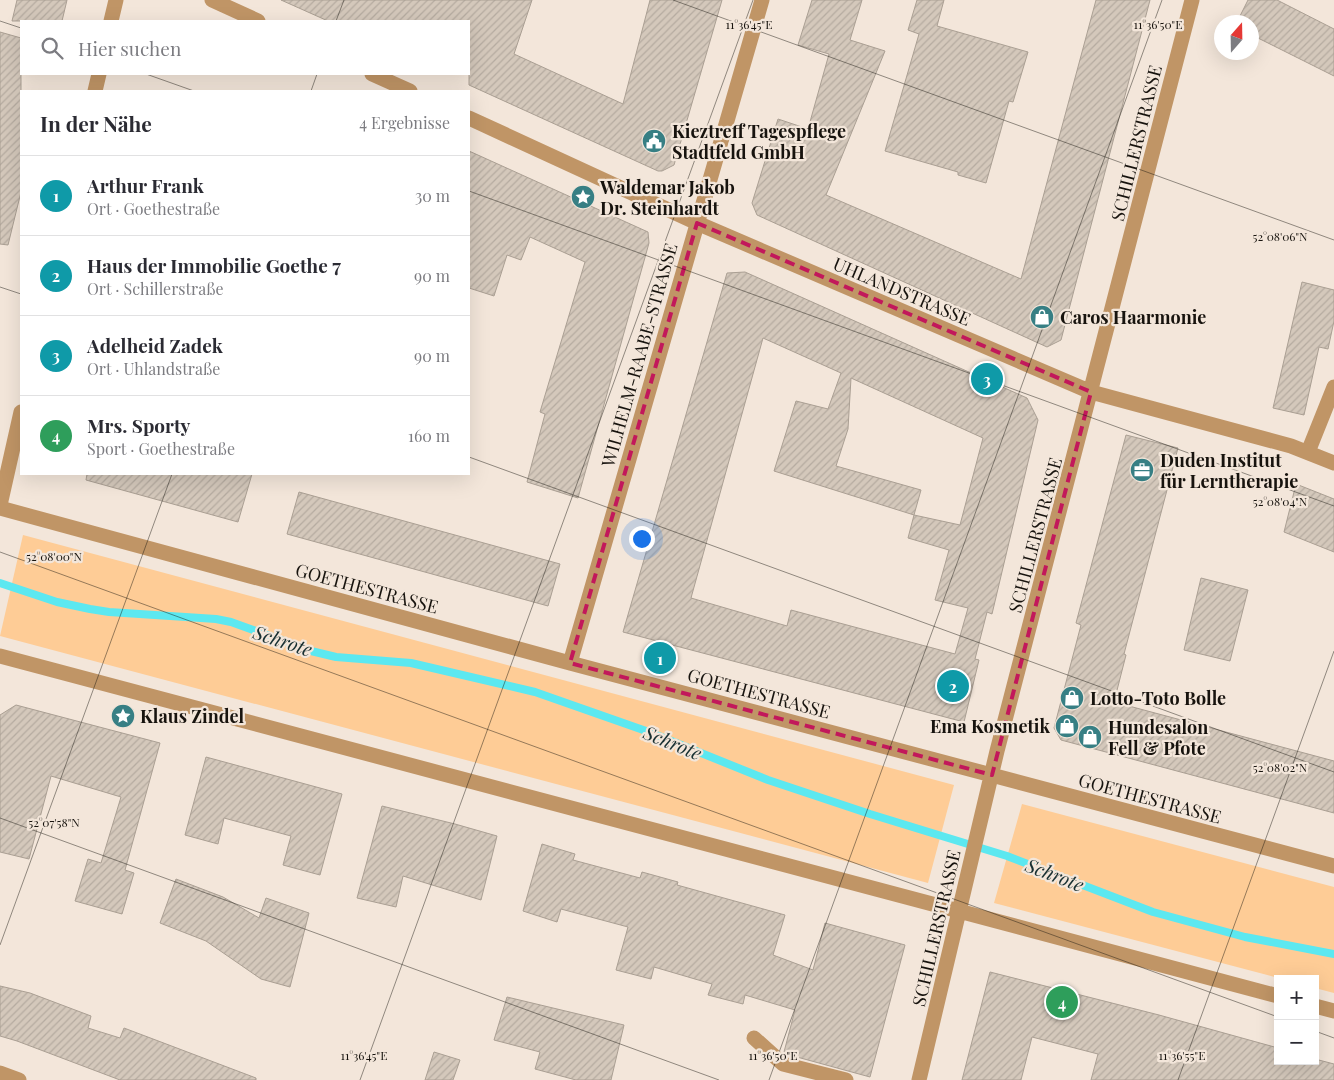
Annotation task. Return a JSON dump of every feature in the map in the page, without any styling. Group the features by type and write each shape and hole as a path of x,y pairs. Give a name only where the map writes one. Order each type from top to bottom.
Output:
{"street":[{"path":"111,20 116,0"},
{"path":"212,0 256,20"},
{"name":"WILHELM-RAABE-STRASSE","path":"570,663 762,0"},
{"name":"SCHILLERSTRASSE","path":"919,1080 997,751 1192,0"},
{"path":"95,90 99,75"},
{"path":"374,75 408,90"},
{"name":"UHLANDSTRASSE","path":"470,118 697,223 1091,392 1308,452 1334,463"},
{"path":"1308,452 1334,387"},
{"path":"0,507 20,417"},
{"name":"GOETHESTRASSE","path":"0,507 570,663 1334,866"},
{"path":"0,656 1274,995"},
{"path":"1319,1007 1334,1011"},
{"path":"754,1038 783,1064 846,1080"},
{"path":"0,1073 19,1080"}],"highlighted area":[{"path":"697,223 1091,392 992,775 570,663"}],"shaded area":[{"path":"23,535 954,785 928,883 0,636"},
{"path":"1022,804 1334,887 1334,993 1319,989 1319,975 1274,975 1274,977 994,903"}],"building":[{"path":"17,0 67,0 62,20 12,21"},
{"path":"281,0 532,0 514,54 623,104 650,0 722,0 674,165 662,171 658,171 469,85 470,20 326,20"},
{"path":"812,0 862,0 850,40 885,51 826,195 1021,279 1096,0 1150,0 1061,340 1047,347 757,215 752,203 778,119 808,129 829,54 798,45"},
{"path":"917,0 944,0 937,26 1028,52 1013,102 1009,101 986,183 958,175 958,172 885,151 919,34 908,30"},
{"path":"1248,0 1277,0 1334,29 1334,76 1259,38 1259,15 1240,15"},
{"path":"0,32 20,38 21,90 20,196 8,245 0,244"},
{"path":"470,151 648,232 649,243 578,498 527,482 545,414 540,412 585,262 530,237 521,260 507,255 494,296 470,288"},
{"path":"745,272 1027,398 1038,420 992,614 987,612 975,659 979,660 964,722 623,632 727,273","holes":["763,338 841,373 828,409 796,401 774,471 914,515 908,538 949,550 935,600 968,608 955,654 791,610 787,626 691,598","851,378 983,438 960,525 914,515 921,490 836,466 848,429"]},
{"path":"1302,282 1334,290 1334,321 1328,349 1319,347 1304,415 1273,408"},
{"path":"1126,435 1178,448 1124,654 1126,655 1114,702 1334,761 1334,813 1061,740 1054,728 1081,625 1076,623"},
{"path":"87,475 252,475 238,522 86,480"},
{"path":"1296,484 1334,499 1334,552 1284,532"},
{"path":"299,492 560,564 548,606 287,534"},
{"path":"1201,578 1248,590 1230,661 1184,650"},
{"path":"16,705 160,743 125,870 134,873 122,914 75,901 88,859 101,863 121,797 51,776 29,859 0,852 0,715"},
{"path":"206,757 342,794 320,875 283,865 291,836 224,818 218,844 185,835"},
{"path":"382,806 497,836 481,900 403,876 396,907 357,898"},
{"path":"542,844 575,854 573,860 640,878 642,872 678,882 677,885 785,915 773,955 813,970 825,923 905,945 870,1077 786,1054 784,1052 795,1010 745,995 743,1004 708,995 712,984 654,967 651,979 616,970 628,927 561,909 557,922 523,911"},
{"path":"176,879 223,897 259,918 266,898 309,913 290,987 261,979 206,941 160,923"},
{"path":"990,972 1159,1015 1274,1047 1274,1065 1319,1065 1319,1060 1334,1064 1334,1080 1091,1080 1098,1054 1032,1037 1021,1080 962,1080"},
{"path":"0,986 30,993 91,1016 88,1028 120,1038 124,1028 256,1078 256,1080 120,1080 0,1036"},
{"path":"507,997 624,1025 611,1080 576,1080 535,1069 540,1052 494,1040"},
{"path":"434,1052 460,1060 453,1080 425,1080"}],"waterway":[{"name":"Schrote","path":"0,583 57,602 90,609 216,619 231,622 311,651 336,657 411,663 535,692 649,732 768,780 1007,856 1153,912 1245,937 1334,954"}],"place":[{"name":"Kieztreff Tagespflege Stadtfeld GmbH","path":"654,141"},
{"name":"Waldemar Jakob Dr. Steinhardt","path":"583,197"},
{"name":"Caros Haarmonie","path":"1042,317"},
{"name":"Adelheid Zadek","path":"987,379"},
{"name":"Duden Institut für Lerntherapie","path":"1142,470"},
{"name":"Arthur Frank","path":"660,658"},
{"name":"Haus der Immobilie Goethe 7","path":"953,686"},
{"name":"Lotto-Toto Bolle","path":"1072,698"},
{"name":"Klaus Zindel","path":"123,716"},
{"name":"Ema Kosmetik","path":"1067,726"},
{"name":"Hundesalon Fell & Pfote","path":"1090,737"},
{"name":"Mrs. Sporty","path":"1062,1002"}]}
